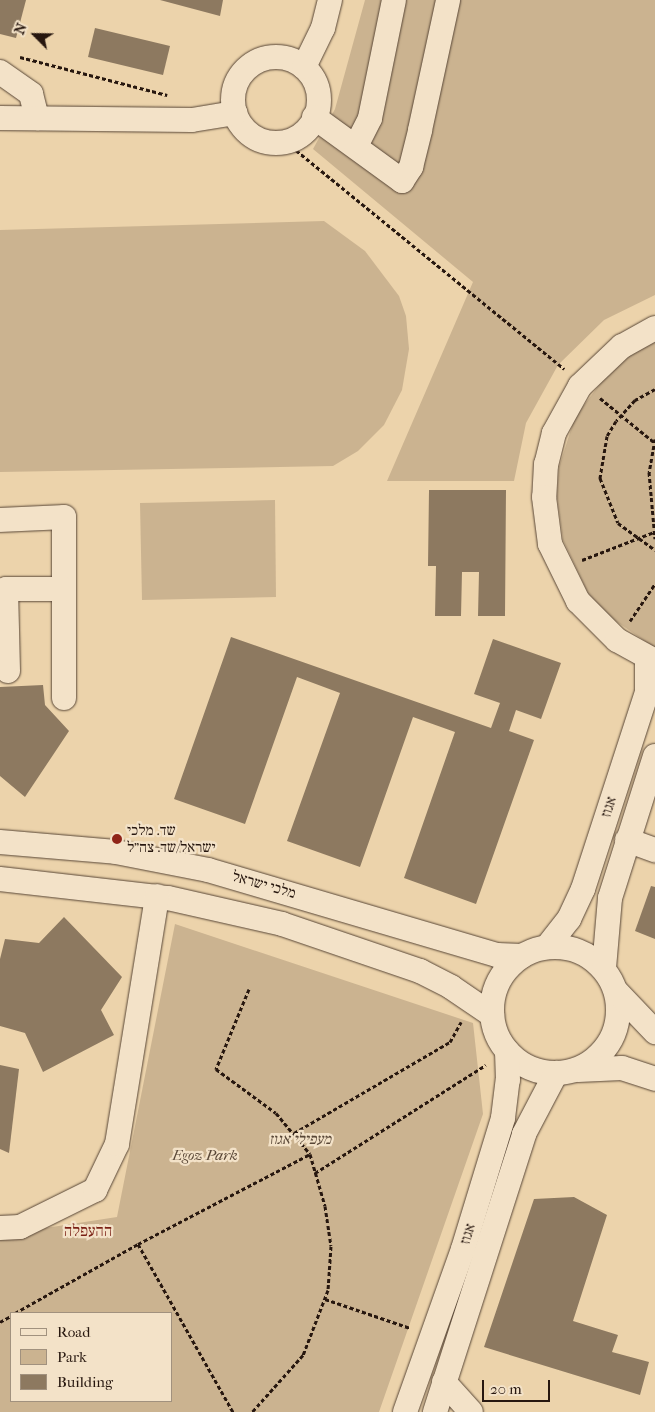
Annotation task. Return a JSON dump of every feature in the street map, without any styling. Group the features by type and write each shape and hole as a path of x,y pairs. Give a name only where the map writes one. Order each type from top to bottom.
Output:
{"street":[{"path":"304,67 323,28 330,0"},
{"path":"356,146 370,118 394,0"},
{"path":"314,117 402,181 411,167 448,0"},
{"path":"277,56 304,67 317,88 314,117 300,136 286,142 257,139 245,130 235,113 234,90 250,65 277,56"},
{"path":"5,63 31,94 37,118"},
{"path":"0,118 192,120 235,113"},
{"path":"651,660 617,640 578,601 560,569 546,522 546,464 558,426 582,383 622,346 655,328"},
{"path":"0,520 64,517 64,698"},
{"path":"8,671 6,589 64,589"},
{"name":"אגוז","path":"547,947 569,919 583,888 647,692 651,660"},
{"name":"אגוז","path":"604,968 610,898 655,756"},
{"path":"627,840 655,850"},
{"name":"מלכי ישראל","path":"0,842 116,852 208,870 497,955 522,956"},
{"path":"4,879 157,896 282,924 382,956 451,986 492,1015 507,1051 529,1068 564,1072 622,1068 655,1079"},
{"path":"0,1228 20,1227 95,1190 117,1144 157,896"},
{"path":"492,1015 499,982 522,956 547,947 578,950 604,968 616,992 655,1032"},
{"path":"564,1072 600,1054 611,1041 618,1017 616,992"},
{"name":"אגוז","path":"406,1412 503,1118 508,1080 507,1051"},
{"name":"אגוז","path":"435,1412 524,1134 564,1072"},
{"path":"444,1382 471,1412"}],"path":[{"path":"5,63 176,98"},
{"path":"286,142 654,441 649,472 655,538"},
{"path":"655,389 635,400 621,415 607,436 600,478 618,523 636,539 655,550"},
{"path":"560,569 654,532"},
{"path":"617,640 655,584"},
{"path":"249,990 216,1069 276,1113 310,1154 331,1246 325,1299 304,1355 252,1412"},
{"path":"294,1134 450,1042 465,1015"},
{"path":"315,1173 486,1064"},
{"path":"17,1312 138,1244 310,1154"},
{"path":"138,1244 233,1412"},
{"path":"325,1299 432,1336"}],"green space":[{"path":"365,0 655,0 655,295 604,320 558,365 526,423 514,481 387,481 473,282 313,149 335,109"},
{"path":"324,221 365,251 399,296 406,316 409,349 402,390 384,425 358,451 333,466 0,472 0,230"},
{"path":"655,342 655,648 607,615 588,593 563,540 557,497 559,467 575,417 606,376 629,356"},
{"path":"275,500 276,597 142,600 140,503"},
{"name":"מעפילי אגוז","path":"175,924 473,1023 483,1114 379,1412 0,1412 0,1235 117,1217"}],"building":[{"path":"0,0 26,0 16,38 0,34"},
{"path":"160,0 223,0 220,16"},
{"path":"95,28 170,46 163,75 88,57"},
{"path":"429,490 506,490 505,616 478,616 479,572 462,572 461,616 435,616 436,566 428,566"},
{"path":"231,637 491,728 500,703 474,694 493,639 561,663 541,719 516,710 509,731 534,740 476,904 404,878 455,732 413,717 360,867 287,841 340,693 297,677 245,824 174,799"},
{"path":"43,685 45,705 69,731 25,797 0,776 0,687"},
{"path":"651,886 655,887 655,939 635,931"},
{"path":"64,917 122,977 101,1010 114,1035 43,1072 25,1033 0,1026 0,959 5,939 39,943"},
{"path":"0,1065 19,1069 9,1153 0,1149"},
{"path":"574,1197 607,1215 573,1321 618,1335 612,1352 649,1362 640,1395 484,1347 534,1199"}],"place":[{"name":"שד. מלכי ישראל/שד. צה״ל","path":"117,839"}],"district":[{"name":"ההעפלה","path":"88,1231"}],"park label":[{"name":"Egoz Park","path":"205,1156"}]}
